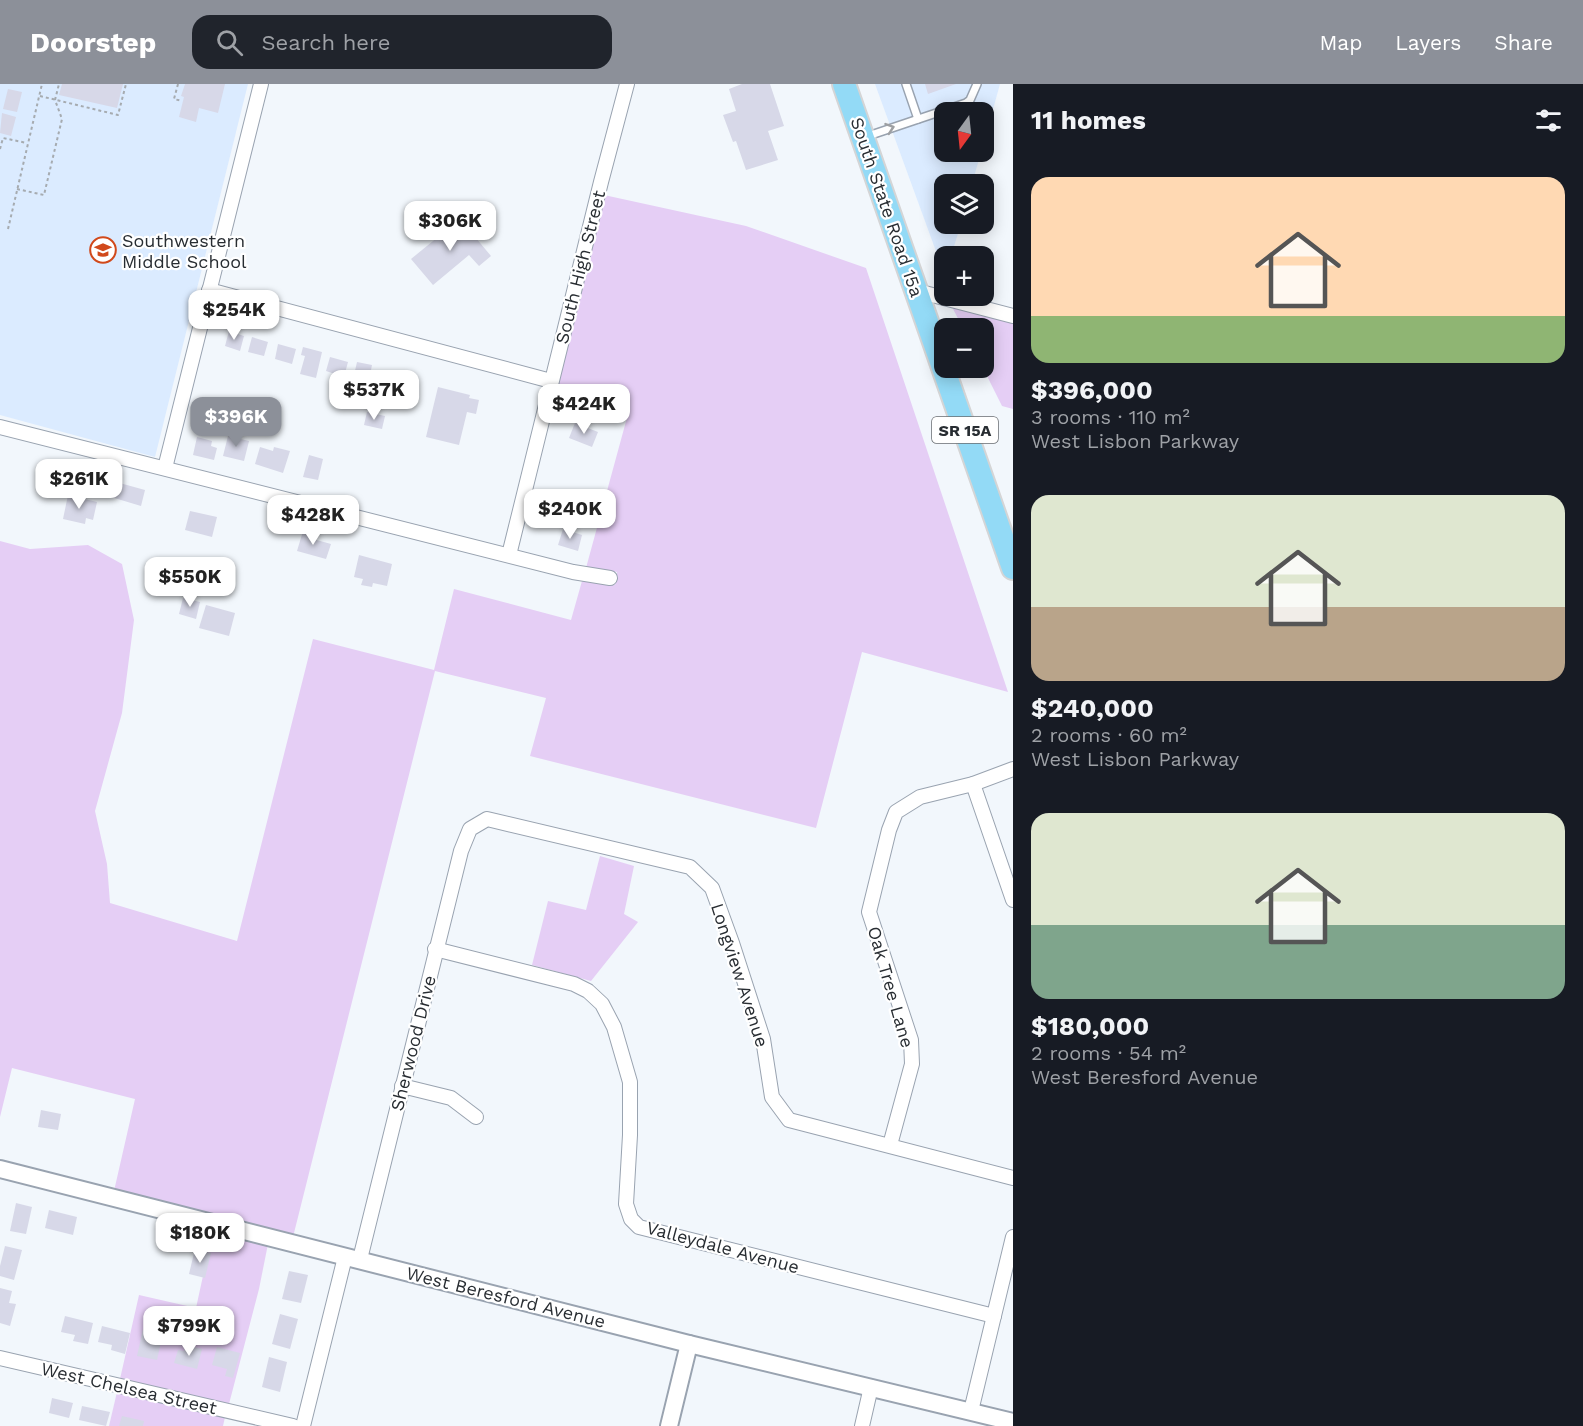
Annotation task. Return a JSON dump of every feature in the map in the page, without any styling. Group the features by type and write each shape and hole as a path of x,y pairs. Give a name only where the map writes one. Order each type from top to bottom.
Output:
{"highway":[{"name":"South State Road 15a","path":"844,84 1013,568"}],"street":[{"path":"165,468 261,84"},
{"name":"South High Street","path":"509,555 627,84"},
{"path":"209,290 551,381"},
{"path":"917,291 1013,316"},
{"path":"0,427 573,572 610,578"},
{"name":"Oak Tree Lane","path":"890,1144 912,1064 911,1040 869,912 884,844 896,812 920,797 973,784 1013,768"},
{"path":"973,784 1013,900"},
{"name":"Longview Avenue","path":"470,829 487,819 690,867 712,888 763,1039 772,1096 789,1120 890,1144 1013,1178"},
{"name":"Sherwood Drive","path":"352,1258 402,1086 461,851 470,829"},
{"name":"Valleydale Avenue","path":"435,949 574,984 588,991 602,1004 614,1028 630,1082 626,1204 631,1219 639,1227 994,1316"},
{"path":"402,1086 451,1098 476,1117"},
{"name":"West Beresford Avenue","path":"0,1169 689,1344 1013,1422"},
{"path":"971,1411 1013,1237"},
{"path":"303,1426 352,1258"},
{"path":"669,1426 689,1344"},
{"name":"West Chelsea Street","path":"0,1358 293,1426"},
{"path":"862,1426 872,1387"}],"lane":[{"path":"906,84 918,119"},
{"path":"863,137 970,100 977,84"}],"path":[{"path":"8,229 42,84"},
{"path":"17,189 44,195 62,120 55,100 59,84"},
{"path":"39,96 118,115 126,84"},
{"path":"178,84 174,99 182,101"},
{"path":"0,149 3,138 28,144"}],"shaded area":[{"name":"Southwestern Middle School","path":"0,84 248,84 155,457 0,415"},
{"path":"875,84 1000,84 994,106 994,102 934,102 934,162 978,162 975,174 934,174 934,234 958,234 954,246 934,246"},
{"path":"604,195 746,226 866,268 1008,692 862,652 816,828 530,756 546,698 435,671 293,1237 114,1191 135,1099 12,1068 0,1117 0,541 30,549 88,545 122,564 134,620 122,713 95,811 107,864 110,903 237,941 313,639 434,670 454,589 571,620 582,581 615,585 617,572 586,568 628,414 554,394"},
{"path":"952,307 994,318 958,318"},
{"path":"994,318 1013,323 1013,409 1002,406 988,378 994,378"},
{"path":"600,856 634,866 624,914 638,922 591,981 532,965 548,901 586,910"},
{"path":"213,1230 268,1244 259,1289 229,1404 120,1379 139,1295 196,1308"},
{"path":"117,1392 225,1417 223,1426 109,1426"}],"building":[{"path":"62,84 123,84 117,108 59,95"},
{"path":"185,84 225,84 218,113 199,108 196,122 179,117"},
{"path":"742,84 770,84 784,126 768,131 778,160 746,170 736,141 733,142 723,115 736,111 729,89"},
{"path":"925,84 956,84 928,94"},
{"path":"8,89 22,92 17,112 3,109"},
{"path":"2,113 16,117 11,136 0,133"},
{"path":"460,219 491,256 479,266 469,255 433,285 411,259"},
{"path":"229,331 244,336 240,351 225,346"},
{"path":"252,337 268,342 264,356 248,352"},
{"path":"278,344 296,349 292,364 275,359"},
{"path":"303,347 322,352 316,378 300,374 305,356 301,355"},
{"path":"330,357 348,362 344,377 326,371"},
{"path":"357,362 372,365 369,380 386,384 383,395 351,388"},
{"path":"438,387 470,395 469,398 479,400 476,414 467,412 459,445 426,437"},
{"path":"367,412 385,416 382,429 364,425"},
{"path":"575,423 598,432 592,447 569,438"},
{"path":"228,436 249,441 244,461 223,456"},
{"path":"197,437 212,441 211,446 217,448 214,460 193,455"},
{"path":"260,447 273,451 274,447 290,451 283,473 255,464"},
{"path":"309,455 323,459 318,480 303,477"},
{"path":"116,482 145,490 141,506 111,497"},
{"path":"68,495 97,502 93,520 86,518 85,524 63,519"},
{"path":"190,511 217,517 212,537 185,530"},
{"path":"563,529 582,535 578,551 558,545"},
{"path":"303,531 315,534 313,539 331,544 326,559 297,551"},
{"path":"359,555 392,564 387,586 373,583 372,587 361,585 363,579 354,577"},
{"path":"183,598 200,602 196,619 179,614"},
{"path":"206,605 235,613 229,636 199,628"},
{"path":"41,1110 61,1114 58,1130 38,1127"},
{"path":"16,1203 32,1207 26,1234 10,1231"},
{"path":"49,1210 77,1217 73,1235 45,1228"},
{"path":"5,1246 22,1250 14,1280 0,1276"},
{"path":"195,1249 211,1253 205,1278 189,1274"},
{"path":"289,1271 308,1275 301,1303 282,1299"},
{"path":"0,1288 12,1291 9,1303 16,1304 10,1326 0,1323"},
{"path":"280,1314 298,1319 290,1349 272,1344"},
{"path":"65,1316 93,1323 88,1344 73,1341 75,1335 61,1332"},
{"path":"102,1326 130,1333 125,1354 111,1350 112,1345 98,1342"},
{"path":"143,1329 163,1333 157,1360 137,1356"},
{"path":"186,1345 202,1349 197,1369 174,1363 178,1350 184,1351"},
{"path":"217,1347 240,1353 233,1378 225,1376 227,1369 212,1365"},
{"path":"269,1357 287,1362 280,1392 262,1387"},
{"path":"52,1398 73,1403 69,1418 49,1413"},
{"path":"82,1406 110,1412 106,1426 79,1420"},
{"path":"122,1416 144,1421 143,1426 119,1426"}],"place":[{"name":"Southwestern Middle School","path":"103,250"}]}
